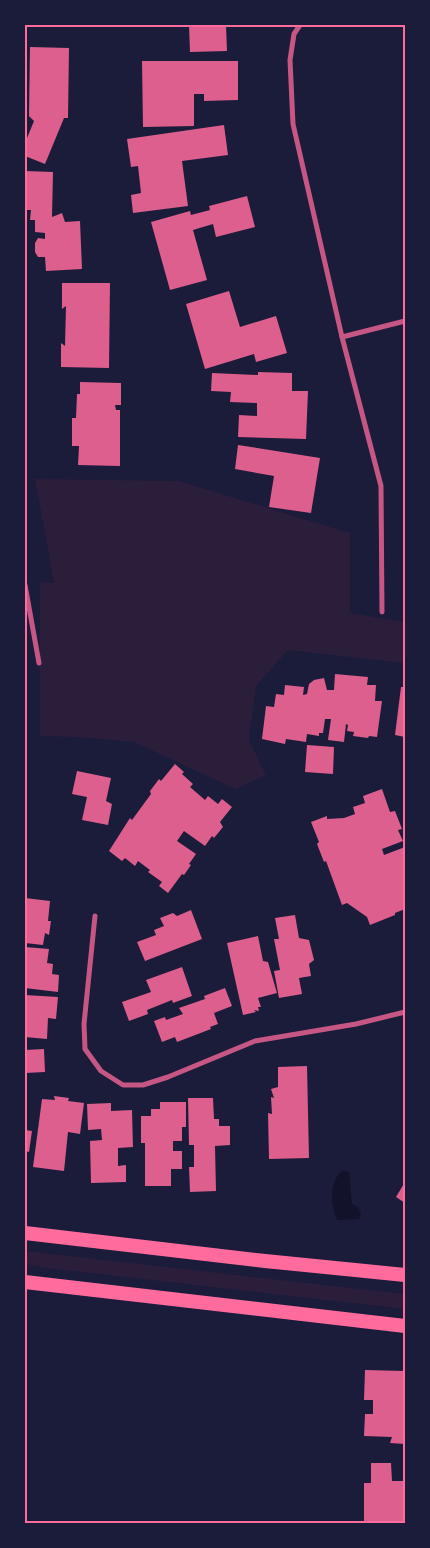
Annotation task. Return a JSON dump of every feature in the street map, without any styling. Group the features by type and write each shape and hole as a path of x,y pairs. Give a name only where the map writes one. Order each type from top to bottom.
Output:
{"highway":[{"path":"25,1232 265,1261 405,1275"},
{"path":"25,1282 405,1326"}],"street":[{"path":"300,25 294,34 290,60 293,124 342,337 381,486 382,612"},
{"path":"342,337 405,321"},
{"path":"25,585 38,663"},
{"path":"95,916 84,1024 85,1049 101,1071 123,1085 143,1086 255,1041 356,1024 405,1012"}],"shaded area":[{"path":"35,479 179,481 350,533 350,613 405,622 403,663 288,650 256,686 249,740 266,775 235,789 134,742 40,736 40,582 54,583"},
{"path":"342,1171 349,1172 352,1204 358,1207 361,1213 359,1219 338,1220 335,1215 332,1201 333,1187 338,1175"},
{"path":"25,1251 405,1294 405,1309 46,1268 25,1264"}],"building":[{"path":"189,25 226,25 227,51 190,52"},
{"path":"30,47 69,48 68,118 64,118 45,164 25,156 25,143 34,121 29,116"},
{"path":"142,61 238,61 238,100 204,101 204,94 194,94 194,126 143,127"},
{"path":"224,125 228,155 182,161 188,206 133,213 131,195 141,193 138,166 131,167 127,139"},
{"path":"25,171 53,172 52,217 62,213 65,222 80,221 82,269 46,271 45,257 38,257 35,252 35,243 38,238 45,239 45,233 35,232 35,220 30,220 31,210 25,210"},
{"path":"247,196 255,227 216,237 213,224 193,230 207,280 170,290 151,222 190,211 191,215 210,210 209,206"},
{"path":"62,283 110,283 109,368 61,367 61,343 65,346 66,306 62,309"},
{"path":"229,291 240,327 276,316 287,353 256,362 254,354 205,369 186,304"},
{"path":"258,372 292,373 292,391 308,391 306,439 238,437 239,415 257,416 257,403 230,402 231,392 211,391 212,373 258,375"},
{"path":"80,382 121,383 121,405 115,405 116,410 120,410 120,466 78,465 79,446 72,446 72,418 76,418 77,394 80,394"},
{"path":"238,445 320,458 311,513 269,507 274,476 235,469"},
{"path":"335,674 368,677 367,685 376,685 375,701 382,701 377,737 353,736 354,732 347,731 348,725 346,724 344,742 328,740 331,719 325,719 323,733 319,733 319,736 307,734 306,742 286,739 285,744 262,739 266,706 274,707 276,694 284,695 285,685 304,687 303,695 307,694 309,684 314,680 324,678 327,690 334,690"},
{"path":"401,687 405,687 405,737 395,735"},
{"path":"307,745 334,747 333,774 305,772"},
{"path":"175,764 193,784 190,787 205,800 208,796 218,804 222,799 232,807 220,822 223,827 214,838 212,836 205,846 184,831 177,841 196,854 184,875 182,874 168,893 159,886 162,882 148,872 150,870 138,861 135,866 125,858 122,861 109,851 130,818 132,820 151,794 150,791 159,779 161,781"},
{"path":"77,771 111,778 106,801 112,804 108,825 82,820 87,797 72,794"},
{"path":"382,789 390,812 395,811 402,829 398,830 403,841 382,849 384,855 405,847 405,909 370,925 367,917 347,903 342,905 326,861 324,862 317,844 319,842 311,822 327,816 327,819 344,818 355,814 353,807 365,803 363,796"},
{"path":"25,898 50,901 48,921 51,921 49,935 45,933 43,945 25,943"},
{"path":"191,910 202,939 145,961 137,942 156,935 154,930 164,926 160,918 173,913 177,916"},
{"path":"295,915 299,938 309,940 314,960 309,964 311,976 299,978 302,994 279,998 274,971 280,970 274,939 279,939 275,918"},
{"path":"258,936 263,961 268,962 277,993 258,998 261,1007 258,1007 259,1011 254,1010 256,1012 243,1015 227,943"},
{"path":"25,947 49,949 47,963 53,964 52,974 59,975 58,992 25,988"},
{"path":"182,967 192,996 173,1003 172,1000 147,1010 148,1014 129,1021 122,1002 151,992 146,980"},
{"path":"225,988 232,1006 214,1013 218,1024 210,1027 211,1029 177,1042 175,1037 162,1042 154,1021 165,1017 166,1020 183,1014 179,1008 205,999 204,996"},
{"path":"25,995 58,997 56,1019 48,1018 47,1039 25,1037"},
{"path":"44,1049 45,1072 25,1073 25,1050"},
{"path":"307,1066 309,1158 269,1159 268,1113 272,1114 271,1097 274,1098 271,1089 278,1087 278,1067"},
{"path":"54,1096 69,1098 68,1101 84,1103 80,1134 68,1132 64,1171 33,1167 42,1099 55,1100"},
{"path":"188,1098 213,1098 214,1119 219,1119 219,1126 230,1126 230,1145 215,1146 216,1191 190,1192 189,1167 194,1167 194,1145 189,1145"},
{"path":"160,1102 186,1102 186,1127 182,1127 182,1141 173,1141 173,1151 182,1151 182,1169 171,1169 171,1186 145,1186 145,1143 141,1143 141,1116 151,1116 151,1109 160,1109"},
{"path":"111,1103 111,1111 132,1110 133,1147 118,1148 118,1166 126,1165 126,1182 91,1183 90,1141 102,1140 101,1129 88,1130 87,1104"},
{"path":"25,1130 32,1131 29,1152 25,1151"},
{"path":"405,1182 405,1203 396,1197"},
{"path":"365,1370 405,1371 405,1444 390,1443 392,1437 364,1436 365,1414 373,1414 373,1400 364,1400"},
{"path":"371,1463 391,1463 392,1481 405,1481 405,1523 364,1523 364,1483 371,1483"}]}
